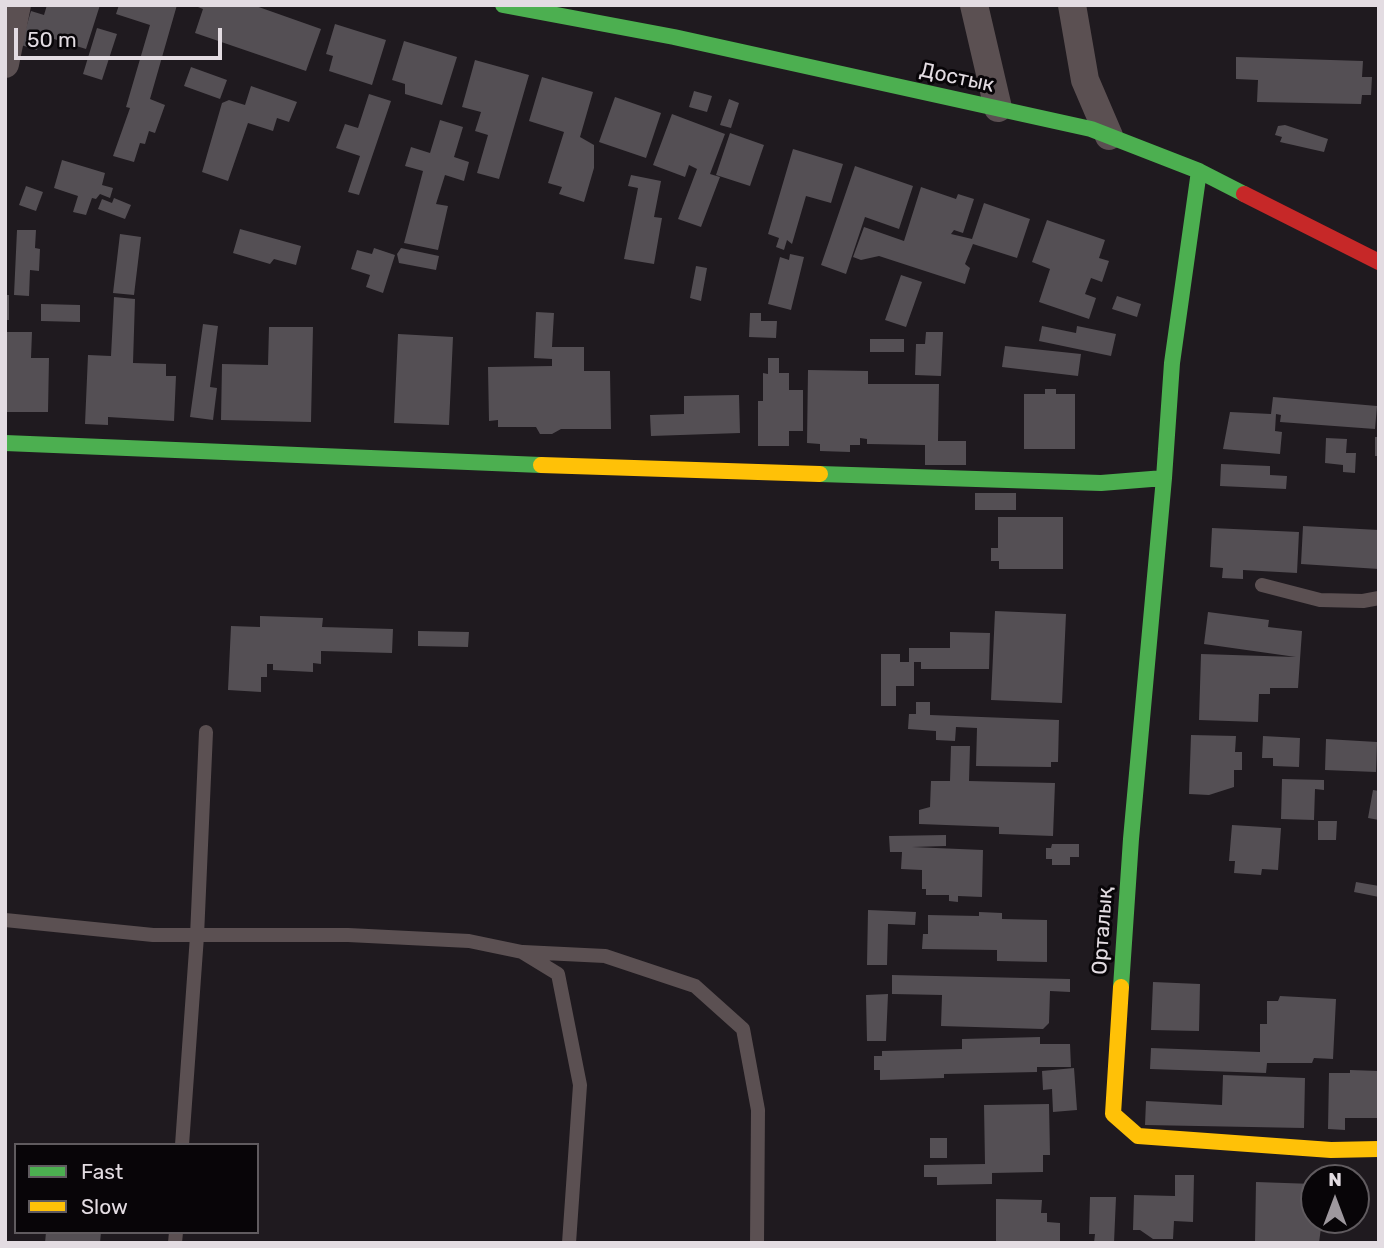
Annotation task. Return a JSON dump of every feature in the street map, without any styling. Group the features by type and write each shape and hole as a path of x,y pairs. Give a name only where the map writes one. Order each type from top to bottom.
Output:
{"street":[{"path":"5,64 17,5"},
{"name":"Достык","path":"503,5 674,37 998,108 1109,136 1199,171 1379,262"},
{"path":"974,5 998,108"},
{"path":"1072,5 1085,80 1109,136"},
{"path":"5,443 461,462 1087,482 1164,478 1172,363 1199,171"},
{"name":"Орталық","path":"1164,478 1132,825 1113,1114 1138,1136 1331,1150 1379,1149"}],"lane":[{"path":"1262,585 1320,600 1363,601 1379,598"},
{"path":"182,1143 197,936 206,732"},
{"path":"5,920 197,936 348,934 470,941 522,952 605,956 695,986 743,1029 758,1110 757,1243"},
{"path":"522,952 558,974 580,1085 569,1243"}],"building":[{"path":"47,5 100,5 86,49 41,35 37,50 21,45 31,11 44,15"},
{"path":"119,5 177,5 150,99 165,105 155,133 149,131 145,144 140,143 134,162 113,156 130,108 126,107 150,25 116,14"},
{"path":"193,5 253,5 321,29 306,71 195,33 203,9"},
{"path":"335,24 386,40 372,85 329,71 333,56 326,54"},
{"path":"97,28 117,34 102,80 83,74"},
{"path":"404,41 457,57 442,105 405,94 405,84 392,80"},
{"path":"1236,57 1363,61 1362,77 1372,77 1371,95 1362,95 1361,104 1257,102 1258,80 1236,79"},
{"path":"475,60 529,75 499,179 477,173 488,135 475,131 481,112 462,107"},
{"path":"191,67 227,80 220,99 184,86"},
{"path":"542,77 593,92 580,137 594,145 594,168 584,202 559,194 562,187 548,183 564,132 529,121"},
{"path":"251,86 297,102 289,122 277,118 273,131 248,123 228,181 202,172 222,103 229,100 245,105"},
{"path":"694,91 712,96 707,112 689,107"},
{"path":"369,94 391,101 359,195 348,192 360,156 336,148 345,124 358,128"},
{"path":"615,97 661,113 646,158 599,142"},
{"path":"729,99 739,103 731,128 720,125"},
{"path":"672,114 725,134 710,174 720,177 701,227 678,219 697,169 689,165 685,177 653,165"},
{"path":"440,120 463,127 454,157 469,162 464,181 445,175 436,204 448,206 438,250 404,243 423,171 405,166 411,147 430,153"},
{"path":"1285,125 1328,139 1324,152 1280,142 1282,137 1275,135 1278,126"},
{"path":"730,133 764,145 750,186 716,175"},
{"path":"793,149 843,164 831,203 806,196 792,244 787,240 784,250 776,247 779,238 768,234"},
{"path":"62,160 105,173 102,185 113,188 110,198 100,194 96,199 92,198 86,215 73,212 78,196 54,188"},
{"path":"855,166 913,186 899,229 865,217 846,274 821,265"},
{"path":"631,175 661,181 654,217 662,218 654,264 624,259 638,188 628,186"},
{"path":"26,186 43,192 36,211 19,205"},
{"path":"921,187 956,199 958,194 974,199 963,233 954,230 951,234 972,239 984,203 1030,219 1017,258 973,244 965,264 970,268 965,284 879,256 861,260 853,257 864,227 904,241"},
{"path":"114,198 131,205 125,219 98,209 102,199 112,203"},
{"path":"1047,220 1105,240 1099,258 1109,261 1102,282 1091,278 1085,294 1096,298 1089,319 1039,302 1050,269 1032,262"},
{"path":"240,229 301,246 296,265 274,259 270,264 233,253"},
{"path":"17,230 36,230 35,248 40,249 39,271 30,270 29,296 14,295"},
{"path":"120,234 141,237 134,295 113,293"},
{"path":"374,248 395,255 383,293 366,287 370,275 351,269 357,250 372,254"},
{"path":"401,248 439,256 436,270 399,263 397,254"},
{"path":"790,254 804,257 791,310 768,304 780,257 789,260"},
{"path":"696,266 707,268 701,301 690,298"},
{"path":"901,275 922,282 906,327 885,320"},
{"path":"5,295 9,295 9,320 5,320"},
{"path":"1117,296 1141,304 1137,317 1112,309"},
{"path":"114,297 135,299 133,363 166,364 166,376 176,376 174,421 108,417 108,425 85,424 88,355 111,356"},
{"path":"41,304 80,305 80,322 41,321"},
{"path":"536,312 554,313 552,347 584,347 584,371 610,371 611,429 561,429 552,434 540,434 536,427 498,427 498,420 489,421 488,367 552,366 552,359 534,358"},
{"path":"750,313 761,313 761,321 777,321 776,338 749,337"},
{"path":"203,324 218,326 210,387 217,388 213,420 190,417"},
{"path":"1042,326 1076,333 1077,326 1116,334 1111,356 1039,341"},
{"path":"269,327 313,327 311,422 221,420 222,364 268,365"},
{"path":"5,332 32,332 31,358 49,358 48,412 5,412"},
{"path":"926,332 943,332 941,376 915,375 916,344 925,344"},
{"path":"398,334 453,337 449,425 394,423"},
{"path":"870,339 904,339 904,352 870,352"},
{"path":"1005,346 1081,354 1078,376 1002,367"},
{"path":"768,358 779,358 779,373 789,373 789,390 803,390 803,431 789,431 789,446 758,446 758,401 763,401 763,373 768,374"},
{"path":"808,370 868,371 868,384 939,384 938,441 966,441 966,465 925,465 925,445 867,444 867,439 860,438 860,445 850,445 850,452 820,451 820,444 807,443"},
{"path":"1045,389 1056,389 1056,394 1075,394 1075,449 1024,449 1024,394 1045,394"},
{"path":"739,395 740,433 651,436 650,415 684,414 684,396"},
{"path":"1273,397 1377,406 1375,429 1280,422 1281,415 1276,414 1275,431 1282,432 1280,454 1223,449 1230,412 1271,414"},
{"path":"1375,437 1379,437 1379,456 1375,456"},
{"path":"1326,438 1347,439 1346,453 1356,453 1355,473 1343,472 1343,465 1325,463"},
{"path":"1221,464 1270,466 1270,475 1287,476 1286,489 1220,486"},
{"path":"975,493 1016,493 1016,510 975,510"},
{"path":"998,517 1063,517 1063,569 999,569 999,561 991,561 991,548 998,548"},
{"path":"1303,526 1379,530 1379,569 1301,564"},
{"path":"1212,528 1299,532 1297,573 1243,570 1243,579 1222,578 1223,568 1210,567"},
{"path":"995,611 1066,614 1062,703 991,700"},
{"path":"1208,612 1269,620 1268,627 1302,631 1298,688 1270,688 1270,694 1259,694 1258,722 1199,720 1201,654 1296,657 1204,644"},
{"path":"260,616 323,618 322,627 393,629 392,653 321,651 321,664 313,663 313,672 273,670 273,664 267,664 267,677 261,677 261,692 228,690 231,626 260,627"},
{"path":"418,631 469,632 468,647 418,646"},
{"path":"950,632 990,633 989,669 921,669 921,662 914,662 914,686 896,686 896,706 881,706 881,654 900,654 900,662 909,662 909,648 950,648"},
{"path":"916,702 930,702 930,715 1059,720 1058,762 1051,762 1051,767 976,766 977,728 956,727 955,741 936,740 936,731 908,729 909,714 916,714"},
{"path":"1191,735 1236,736 1235,752 1242,752 1242,770 1234,770 1234,787 1209,795 1189,794"},
{"path":"1263,736 1300,738 1299,767 1273,766 1273,758 1262,758"},
{"path":"1326,739 1377,742 1376,772 1325,770"},
{"path":"951,746 970,746 969,781 1055,783 1053,836 999,834 999,827 919,824 919,810 930,807 931,781 950,781"},
{"path":"1282,779 1324,780 1324,790 1315,789 1314,820 1281,819"},
{"path":"1373,790 1379,791 1379,820 1368,818"},
{"path":"1318,821 1337,821 1336,840 1318,840"},
{"path":"1232,825 1281,828 1278,870 1262,869 1261,875 1234,873 1235,861 1229,861"},
{"path":"946,835 946,846 912,847 983,850 982,897 958,896 958,902 949,901 949,895 926,895 926,889 922,889 922,870 901,869 902,852 890,852 889,836"},
{"path":"1052,844 1079,844 1079,857 1070,857 1070,865 1052,865 1052,859 1046,859 1046,848 1051,848"},
{"path":"1356,882 1379,886 1379,897 1354,892"},
{"path":"868,910 916,912 915,925 888,924 887,965 867,965"},
{"path":"979,912 1002,913 1002,919 1047,920 1047,962 997,961 997,950 922,949 923,934 928,934 928,915 979,916"},
{"path":"892,975 1070,979 1070,992 1050,991 1049,1023 1043,1029 941,1026 942,995 892,994"},
{"path":"1153,982 1200,984 1199,1031 1151,1030"},
{"path":"888,994 886,1041 867,1041 866,995"},
{"path":"1280,996 1336,999 1333,1059 1314,1058 1312,1063 1267,1063 1266,1073 1150,1069 1151,1048 1260,1052 1260,1024 1267,1024 1267,1001 1278,1001"},
{"path":"1040,1037 1040,1044 1070,1044 1071,1067 1037,1067 1037,1072 944,1074 944,1078 880,1080 880,1070 874,1070 874,1056 882,1056 882,1051 962,1049 962,1039"},
{"path":"1074,1068 1077,1110 1053,1112 1052,1089 1043,1090 1042,1071"},
{"path":"1350,1070 1379,1071 1379,1118 1345,1118 1345,1130 1328,1129 1329,1073 1350,1073"},
{"path":"1223,1075 1305,1078 1304,1128 1145,1125 1146,1101 1222,1105"},
{"path":"1049,1104 1050,1155 1043,1155 1043,1172 992,1173 992,1184 937,1185 937,1177 924,1177 924,1165 985,1164 984,1105"},
{"path":"930,1138 947,1138 947,1158 930,1158"},
{"path":"1175,1175 1194,1175 1193,1222 1174,1221 1173,1239 1153,1239 1140,1230 1133,1230 1134,1195 1175,1196"},
{"path":"1256,1182 1300,1184 1300,1234 1320,1234 1319,1243 1255,1243"},
{"path":"1090,1197 1116,1197 1114,1243 1094,1243 1095,1234 1089,1234"},
{"path":"996,1199 1042,1200 1041,1213 1047,1213 1047,1222 1060,1223 1060,1243 996,1243"},
{"path":"46,1234 101,1234 100,1243 45,1243"}],"traffic: fast":[{"path":"503,5 674,37 1091,129 1199,171 1244,194"},
{"path":"820,474 1101,483 1164,478 1172,363 1199,171"},
{"path":"5,443 541,465"},
{"path":"1121,987 1131,839 1164,478"}],"traffic: slow":[{"path":"541,465 820,474"},
{"path":"1121,987 1113,1114 1138,1136 1331,1150 1379,1149"}],"traffic: jam":[{"path":"1244,194 1379,262"}]}
